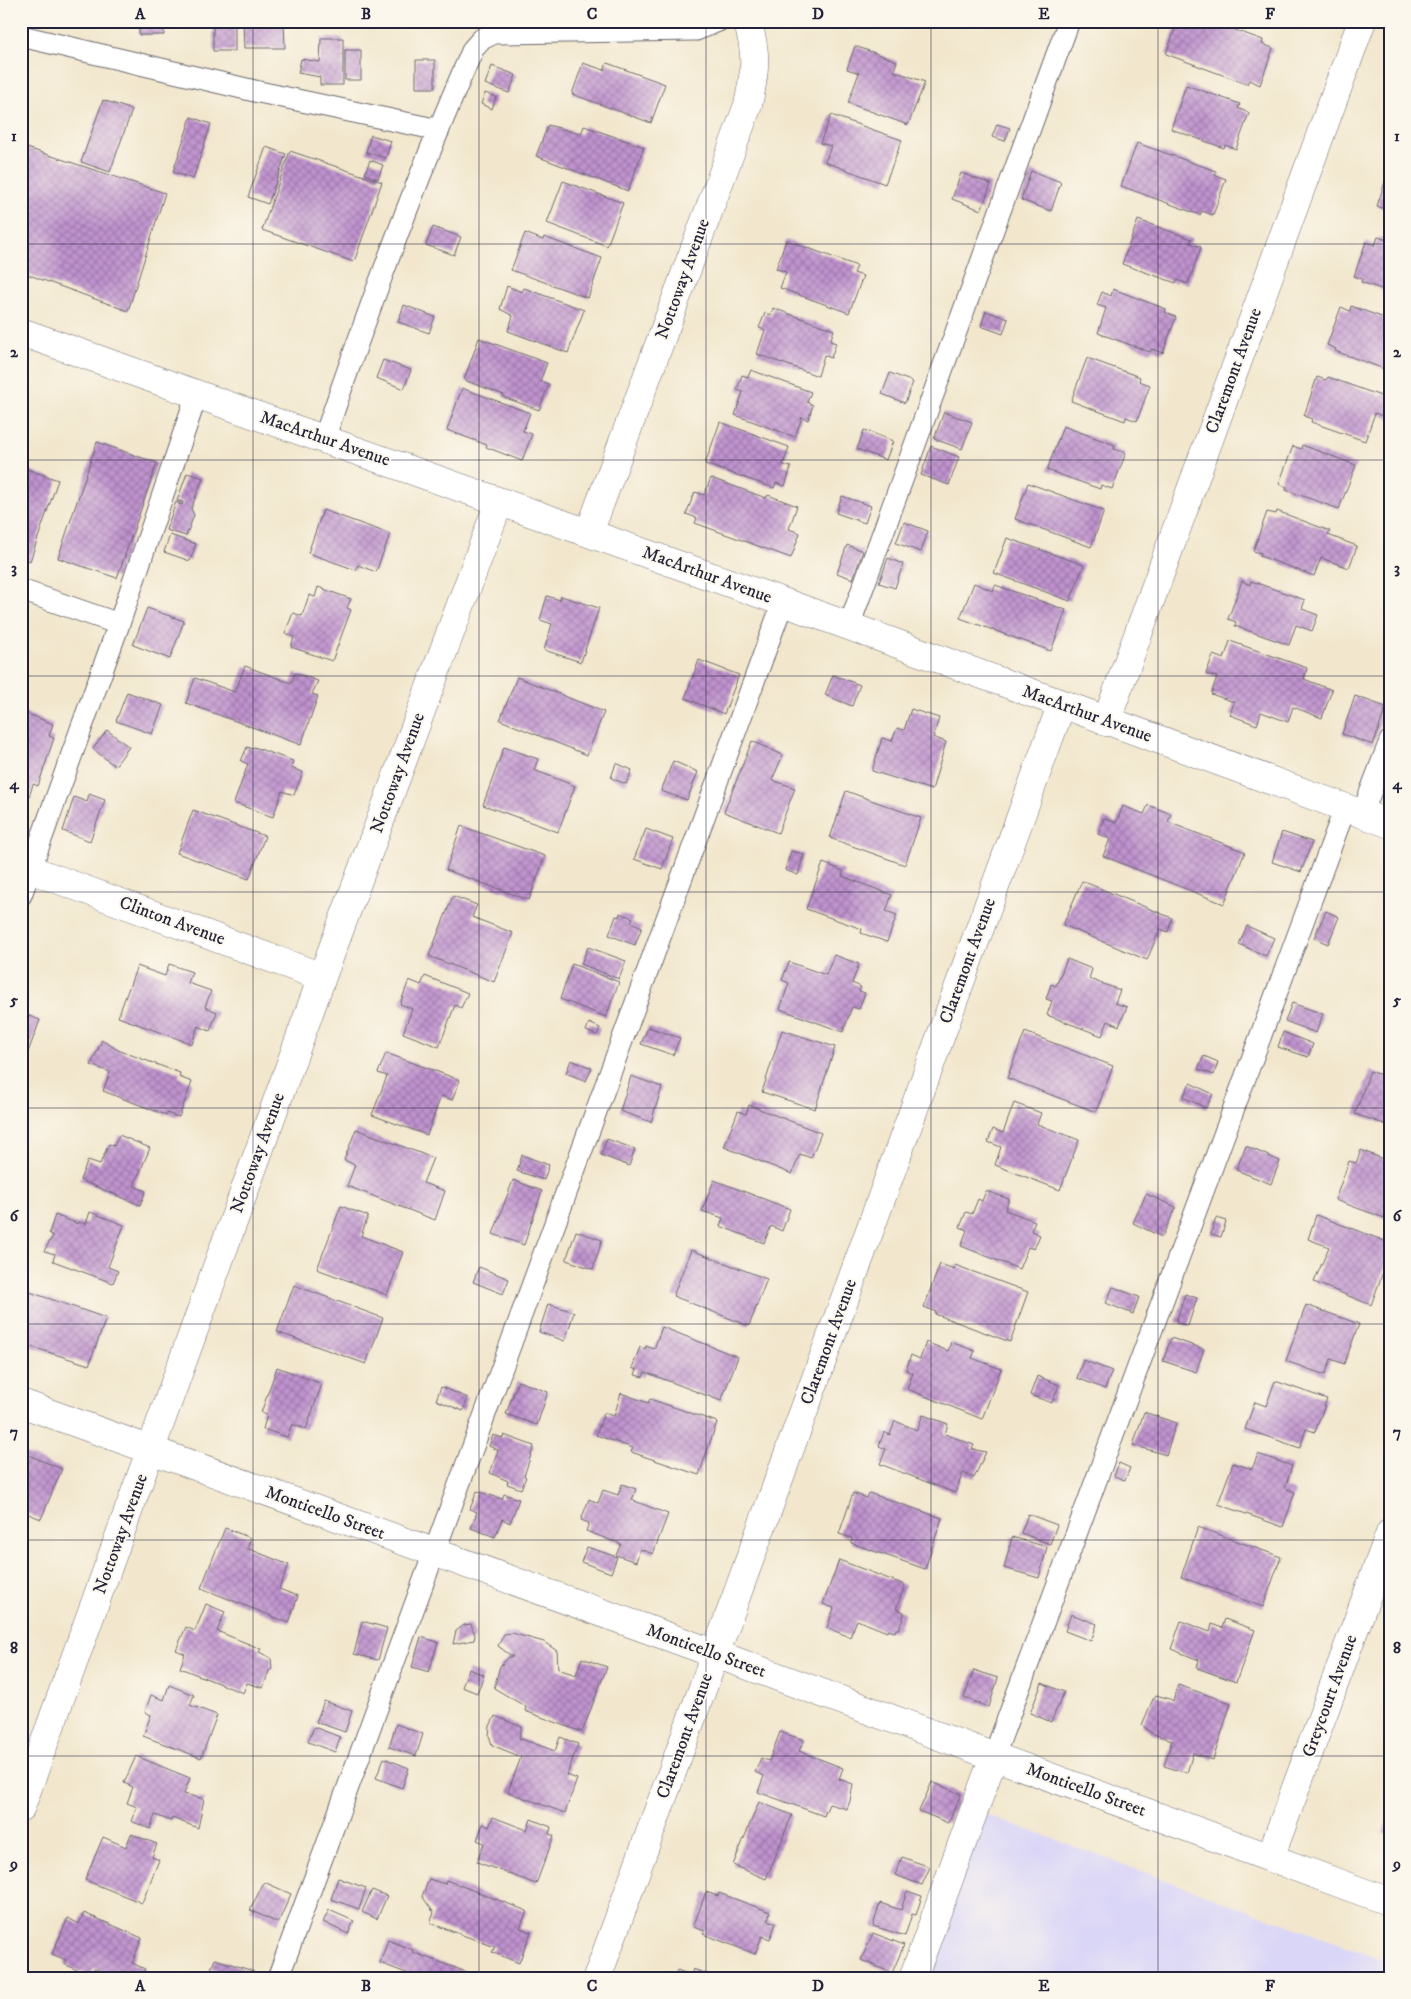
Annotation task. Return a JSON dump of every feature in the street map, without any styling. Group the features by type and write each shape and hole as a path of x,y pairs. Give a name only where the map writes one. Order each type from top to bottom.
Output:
{"street":[{"name":"Nottoway Avenue","path":"589,533 748,105 754,76 755,52 747,21"},
{"name":"Claremont Avenue","path":"1106,722 1362,21"},
{"name":"MacArthur Avenue","path":"21,332 783,602 1061,706 1390,824"},
{"name":"Nottoway Avenue","path":"21,1806 322,977 499,502"},
{"name":"Claremont Avenue","path":"597,1978 1061,706"},
{"name":"Clinton Avenue","path":"26,868 322,977"},
{"name":"Monticello Street","path":"21,1404 716,1654 1390,1902"},
{"name":"Greycourt Avenue","path":"1270,1858 1390,1534"},
{"path":"913,1978 994,1756"}],"lane":[{"path":"324,438 364,326 439,130 473,49 482,39 494,33 696,30 718,21"},
{"path":"849,626 1069,21"},
{"path":"21,36 259,92 439,130"},
{"path":"21,895 26,868 119,624 197,394"},
{"path":"21,590 119,624"},
{"path":"278,1978 783,602"},
{"path":"994,1756 1354,811 1390,741"}],"shaded area":[{"path":"985,1814 1390,1962 1390,1978 924,1978"}],"building":[{"path":"139,21 164,21 164,35 139,35"},
{"path":"213,21 235,21 235,51 213,51"},
{"path":"243,21 284,21 285,48 244,48"},
{"path":"1178,21 1211,21 1263,40 1262,44 1273,48 1260,85 1249,80 1247,84 1166,54"},
{"path":"321,38 343,38 343,85 320,85 320,77 298,73 301,59 320,62"},
{"path":"855,46 897,61 894,71 925,82 908,125 848,103 859,73 847,69"},
{"path":"345,50 361,50 361,80 345,80"},
{"path":"416,60 435,60 435,88 416,88"},
{"path":"583,63 604,70 607,63 665,84 651,123 572,94"},
{"path":"492,66 516,75 509,93 485,84"},
{"path":"1186,85 1240,104 1238,108 1249,113 1236,149 1225,145 1224,148 1171,129"},
{"path":"485,93 496,97 492,109 481,104"},
{"path":"103,100 132,110 110,172 81,162"},
{"path":"831,115 902,140 885,184 825,162 831,146 820,143"},
{"path":"191,117 211,124 193,179 173,172"},
{"path":"997,124 1010,128 1005,141 992,137"},
{"path":"548,125 581,134 584,126 644,147 628,191 536,156"},
{"path":"371,135 391,141 386,158 366,152"},
{"path":"1137,143 1216,171 1215,175 1226,179 1213,215 1202,211 1200,215 1121,186"},
{"path":"21,146 165,193 128,311 21,272"},
{"path":"266,147 286,154 268,204 248,197"},
{"path":"290,151 382,182 354,262 262,230"},
{"path":"370,160 383,165 378,179 365,174"},
{"path":"1389,170 1390,215 1386,213 1387,210 1377,206"},
{"path":"1031,171 1061,182 1051,211 1021,200"},
{"path":"961,173 991,184 981,210 952,199"},
{"path":"563,181 623,203 607,246 547,223"},
{"path":"1138,220 1192,239 1190,243 1201,247 1188,284 1177,280 1176,283 1122,264"},
{"path":"433,227 461,237 454,255 426,245"},
{"path":"525,233 543,240 544,237 602,258 588,298 511,270"},
{"path":"1378,237 1390,241 1390,292 1361,282 1362,279 1354,276 1366,242 1375,245"},
{"path":"786,240 857,266 854,273 863,276 849,313 780,288 786,272 776,269"},
{"path":"507,286 522,292 524,288 584,310 568,353 508,331 513,316 500,309"},
{"path":"1113,289 1166,309 1165,312 1176,317 1163,353 1152,349 1150,352 1098,333 1106,308 1097,305 1102,292 1111,296"},
{"path":"404,305 435,317 429,333 398,322"},
{"path":"1351,306 1390,320 1390,371 1335,351 1336,349 1327,345 1341,307 1350,311"},
{"path":"773,308 834,330 830,341 836,343 831,358 824,355 818,376 757,354 765,330 759,328 765,313 771,315"},
{"path":"986,311 1008,319 1003,334 981,326"},
{"path":"479,338 547,363 540,381 549,384 539,410 464,380"},
{"path":"1087,358 1140,377 1139,381 1150,385 1137,421 1126,417 1125,421 1071,401"},
{"path":"383,360 411,370 404,389 376,378"},
{"path":"751,370 811,392 807,402 813,405 808,420 802,417 795,437 735,415 743,392 737,390 742,375 748,377"},
{"path":"890,373 913,382 905,403 882,394"},
{"path":"1317,377 1326,380 1328,377 1381,396 1383,393 1390,396 1390,419 1375,413 1365,441 1311,422 1312,419 1304,416"},
{"path":"462,388 530,413 523,431 532,434 522,461 447,430"},
{"path":"944,412 972,422 962,449 934,439"},
{"path":"720,422 789,447 783,465 791,467 785,486 776,483 774,488 705,464"},
{"path":"1063,426 1115,445 1114,449 1126,453 1112,489 1101,485 1100,489 1047,470"},
{"path":"864,430 893,441 886,460 857,449"},
{"path":"97,442 157,463 117,578 58,558"},
{"path":"1302,445 1356,465 1339,509 1286,490 1287,487 1279,484 1293,446 1301,449"},
{"path":"931,446 959,457 949,485 921,475"},
{"path":"21,467 58,480 30,561 21,558"},
{"path":"187,473 203,478 191,509 194,515 186,536 166,530 176,502 182,505 183,502 177,501"},
{"path":"711,478 766,498 768,495 797,506 789,529 800,533 791,558 695,523 697,518 686,514 695,492 704,495"},
{"path":"1028,483 1104,511 1091,547 1015,519"},
{"path":"842,496 871,506 865,523 836,513"},
{"path":"323,510 390,534 376,572 358,565 356,570 308,553"},
{"path":"1277,511 1330,531 1328,535 1357,546 1349,568 1321,558 1314,576 1260,556 1261,553 1253,551 1267,512 1276,514"},
{"path":"904,522 928,531 921,552 896,543"},
{"path":"170,535 196,544 190,561 164,552"},
{"path":"1007,538 1084,565 1070,601 994,573"},
{"path":"847,545 863,551 853,579 837,573"},
{"path":"888,558 903,564 895,588 879,583"},
{"path":"1242,581 1250,585 1251,581 1305,600 1302,609 1318,615 1312,631 1296,625 1289,645 1235,626 1236,622 1228,619"},
{"path":"974,583 993,591 995,585 1066,610 1051,651 960,618"},
{"path":"318,587 351,599 347,608 351,610 332,661 291,647 294,637 285,633 293,613 302,616 309,595 315,597"},
{"path":"547,596 560,600 561,596 599,608 581,662 544,650 552,624 540,620"},
{"path":"147,608 184,621 170,659 133,645"},
{"path":"1230,641 1307,668 1304,679 1332,690 1322,718 1293,707 1288,722 1261,712 1257,725 1230,715 1234,702 1211,694 1217,677 1206,674 1213,655 1224,659"},
{"path":"699,660 739,675 724,714 685,698"},
{"path":"245,666 291,683 295,673 318,681 312,694 318,696 301,745 186,703 195,678 235,692"},
{"path":"833,675 860,685 852,706 825,695"},
{"path":"517,677 604,712 587,755 500,720"},
{"path":"127,692 163,705 152,734 116,721"},
{"path":"1355,696 1386,707 1373,745 1342,734"},
{"path":"911,709 939,718 933,737 946,742 932,790 872,771 882,738 892,741 897,728 904,730"},
{"path":"21,711 53,724 49,736 54,738 38,786 33,784 29,797 21,794"},
{"path":"107,730 129,747 115,766 93,749"},
{"path":"752,741 783,755 772,780 795,788 778,833 724,812"},
{"path":"247,747 253,749 254,747 293,761 291,768 303,772 294,795 282,791 273,817 234,803 248,764 241,761"},
{"path":"504,747 538,759 534,770 575,786 558,832 483,805"},
{"path":"673,761 698,772 687,800 661,791"},
{"path":"616,763 632,770 626,784 611,778"},
{"path":"846,791 921,818 905,865 830,838"},
{"path":"89,794 105,800 90,841 63,831 74,797 87,802"},
{"path":"1148,805 1171,814 1168,822 1245,852 1224,904 1103,856 1110,839 1098,834 1104,818 1116,823 1123,806 1144,814"},
{"path":"193,810 265,836 249,879 177,853"},
{"path":"461,826 545,856 529,900 446,870"},
{"path":"646,829 673,839 662,869 634,859"},
{"path":"1282,832 1312,842 1301,872 1272,862"},
{"path":"791,851 804,854 798,875 785,870"},
{"path":"823,863 844,871 842,876 892,895 886,911 897,915 887,942 861,933 862,929 806,909"},
{"path":"1082,881 1172,918 1168,932 1160,929 1147,960 1063,925"},
{"path":"453,896 477,905 472,917 513,933 494,982 429,956"},
{"path":"1326,911 1339,917 1328,944 1314,938"},
{"path":"620,913 633,918 631,922 642,927 635,945 609,935 616,916 619,917"},
{"path":"1247,926 1274,938 1266,956 1239,944"},
{"path":"588,947 626,961 619,979 581,964"},
{"path":"834,955 859,964 852,983 861,987 859,991 865,993 859,1009 852,1007 843,1032 780,1009 789,983 782,980 789,962 826,975"},
{"path":"1067,959 1092,969 1089,979 1120,990 1115,1003 1127,1007 1119,1026 1108,1021 1102,1036 1047,1015 1052,1001 1046,999 1051,984 1056,986"},
{"path":"169,964 192,972 188,983 211,991 205,1007 217,1012 210,1031 198,1026 192,1044 118,1017 137,966 165,976"},
{"path":"572,964 619,982 606,1017 560,999"},
{"path":"425,976 468,993 461,1008 455,1005 439,1047 403,1033 412,1009 400,1004 409,980 421,985"},
{"path":"1292,1003 1323,1014 1316,1033 1285,1021"},
{"path":"21,1013 40,1020 28,1052 21,1049"},
{"path":"589,1023 600,1028 597,1035 586,1031"},
{"path":"648,1027 680,1038 673,1055 641,1044"},
{"path":"782,1030 835,1047 815,1109 762,1092"},
{"path":"1025,1032 1113,1066 1096,1112 1007,1078"},
{"path":"1283,1032 1313,1044 1308,1057 1278,1047"},
{"path":"102,1040 118,1050 180,1073 179,1077 192,1082 179,1117 166,1113 166,1115 103,1091 110,1072 91,1065"},
{"path":"386,1053 460,1080 452,1100 441,1096 427,1135 372,1115 387,1076 378,1073"},
{"path":"1204,1056 1218,1062 1214,1075 1198,1069"},
{"path":"571,1060 592,1068 586,1081 566,1073"},
{"path":"1370,1071 1390,1078 1390,1126 1355,1114"},
{"path":"631,1076 662,1087 651,1122 620,1111"},
{"path":"1190,1083 1213,1094 1206,1108 1183,1097"},
{"path":"1014,1103 1041,1113 1037,1124 1079,1140 1060,1190 995,1165 1001,1147 988,1142 993,1129 1003,1133"},
{"path":"749,1105 821,1133 811,1158 800,1154 792,1174 724,1147 738,1111 746,1114"},
{"path":"356,1129 433,1158 423,1183 445,1191 435,1220 347,1186 355,1165 344,1160"},
{"path":"119,1135 150,1148 134,1186 146,1191 140,1205 80,1180 88,1160 100,1164 109,1144 114,1146"},
{"path":"607,1139 635,1149 629,1166 601,1155"},
{"path":"1246,1146 1280,1161 1271,1184 1236,1170"},
{"path":"1361,1150 1390,1162 1390,1220 1335,1200 1349,1161 1356,1163"},
{"path":"522,1155 549,1165 544,1180 517,1171"},
{"path":"513,1180 542,1191 524,1245 493,1234"},
{"path":"714,1180 790,1209 782,1231 771,1226 764,1243 720,1226 723,1218 702,1211"},
{"path":"986,1191 1009,1199 1005,1210 1035,1221 1031,1231 1040,1235 1034,1249 1028,1247 1019,1269 961,1246 967,1230 960,1227 966,1212 972,1214 978,1199 982,1201"},
{"path":"1146,1194 1176,1207 1162,1237 1133,1223"},
{"path":"341,1206 368,1216 361,1236 403,1252 387,1295 317,1269"},
{"path":"90,1212 124,1225 108,1267 118,1271 113,1283 53,1261 55,1254 44,1251 53,1236 49,1233 55,1215 78,1224 79,1222 86,1224"},
{"path":"1316,1215 1390,1243 1390,1262 1388,1265 1386,1264 1371,1305 1314,1282 1329,1247 1308,1239"},
{"path":"1216,1218 1226,1221 1221,1237 1211,1234"},
{"path":"576,1231 602,1240 593,1269 566,1260"},
{"path":"691,1250 767,1279 749,1326 673,1296"},
{"path":"940,1264 954,1269 955,1265 1028,1292 1010,1342 935,1314 936,1312 924,1307"},
{"path":"479,1267 509,1279 503,1294 473,1282"},
{"path":"294,1285 383,1318 366,1364 277,1332"},
{"path":"1113,1287 1139,1297 1133,1314 1106,1303"},
{"path":"21,1289 106,1318 89,1365 29,1346 30,1343 21,1340"},
{"path":"1185,1294 1197,1298 1188,1326 1176,1322"},
{"path":"548,1304 574,1312 565,1341 539,1332"},
{"path":"1306,1305 1359,1324 1344,1364 1331,1359 1325,1375 1286,1361"},
{"path":"662,1327 738,1357 721,1401 645,1372 643,1377 635,1375 637,1370 632,1368 640,1347 645,1349 646,1346 654,1349"},
{"path":"1171,1338 1204,1349 1196,1372 1163,1361"},
{"path":"926,1342 948,1351 951,1342 975,1351 972,1358 1001,1369 982,1419 907,1389 913,1373 906,1370 911,1355 920,1359"},
{"path":"1083,1360 1112,1371 1105,1389 1077,1378"},
{"path":"277,1367 322,1384 306,1429 292,1424 287,1437 263,1429 267,1415 261,1413"},
{"path":"1037,1376 1059,1385 1052,1403 1030,1395"},
{"path":"518,1381 548,1392 537,1425 506,1414"},
{"path":"1275,1381 1327,1399 1315,1432 1306,1429 1300,1448 1245,1429 1255,1402 1266,1406"},
{"path":"441,1387 468,1398 463,1411 436,1400"},
{"path":"621,1393 648,1403 650,1399 717,1422 699,1475 631,1452 633,1448 596,1435 604,1413 614,1416"},
{"path":"1144,1412 1176,1423 1166,1455 1133,1445"},
{"path":"923,1415 948,1424 945,1434 974,1445 972,1449 986,1452 974,1478 963,1473 955,1493 880,1464 886,1449 879,1446 884,1432 890,1435 895,1421 917,1430"},
{"path":"493,1435 503,1438 504,1435 534,1446 521,1489 507,1484 508,1481 490,1473 498,1450 489,1446"},
{"path":"21,1452 62,1469 41,1519 21,1511"},
{"path":"1258,1454 1292,1466 1285,1488 1295,1492 1283,1527 1218,1504 1233,1463 1252,1469"},
{"path":"1119,1463 1130,1468 1125,1480 1114,1476"},
{"path":"622,1484 636,1489 632,1500 668,1514 653,1554 640,1549 636,1562 616,1555 621,1544 586,1531 589,1523 581,1520 589,1499 598,1503 603,1490 618,1495"},
{"path":"477,1491 502,1499 504,1494 519,1499 510,1523 502,1519 495,1537 471,1528 477,1512 470,1509"},
{"path":"853,1493 867,1498 869,1493 942,1518 925,1569 851,1543 852,1538 839,1534"},
{"path":"1028,1514 1057,1525 1050,1544 1021,1533"},
{"path":"1198,1527 1281,1557 1263,1607 1181,1577"},
{"path":"225,1528 251,1538 247,1548 289,1565 279,1589 298,1596 289,1623 201,1588"},
{"path":"1012,1537 1047,1547 1039,1578 1004,1568"},
{"path":"587,1547 617,1557 611,1573 581,1562"},
{"path":"839,1560 905,1585 896,1609 904,1612 899,1629 896,1629 895,1632 888,1630 887,1632 857,1620 850,1637 827,1628 834,1608 823,1604"},
{"path":"206,1604 225,1612 217,1631 261,1649 259,1652 271,1658 272,1669 269,1671 263,1688 247,1683 243,1693 180,1668 185,1654 176,1650 186,1627 195,1631"},
{"path":"1071,1614 1097,1624 1091,1641 1065,1631"},
{"path":"1225,1619 1255,1630 1236,1682 1197,1668 1199,1660 1171,1649 1181,1621 1210,1632 1212,1624 1222,1628"},
{"path":"362,1621 387,1628 378,1660 354,1654"},
{"path":"471,1624 475,1635 474,1640 453,1644 456,1631 464,1625"},
{"path":"512,1633 544,1642 557,1651 558,1669 576,1675 582,1658 607,1667 582,1732 525,1711 526,1707 494,1688 500,1666 509,1657 513,1657 498,1646 504,1634"},
{"path":"421,1637 438,1642 429,1672 412,1667"},
{"path":"469,1669 484,1675 477,1693 462,1687"},
{"path":"974,1670 998,1678 989,1707 964,1698"},
{"path":"1042,1683 1064,1692 1051,1722 1030,1713"},
{"path":"169,1685 194,1695 190,1705 217,1715 201,1758 143,1736 151,1715 145,1712 151,1695 164,1700"},
{"path":"1178,1685 1231,1703 1213,1760 1193,1753 1187,1773 1164,1766 1172,1740 1153,1734 1142,1725 1156,1695 1173,1701"},
{"path":"324,1701 352,1711 345,1732 316,1722"},
{"path":"495,1716 522,1727 519,1738 555,1751 560,1737 578,1744 567,1775 577,1779 565,1813 508,1792 521,1757 492,1745 489,1735 490,1726"},
{"path":"396,1724 423,1734 416,1756 389,1747"},
{"path":"314,1727 340,1737 335,1752 308,1742"},
{"path":"780,1732 804,1740 799,1751 843,1768 839,1779 853,1784 847,1809 829,1804 824,1816 758,1792 764,1776 755,1772 761,1758 769,1761"},
{"path":"136,1756 190,1778 184,1794 204,1799 198,1828 172,1818 171,1821 155,1815 150,1829 131,1821 137,1807 127,1803 133,1787 124,1783"},
{"path":"384,1758 409,1768 402,1788 376,1778"},
{"path":"932,1782 961,1794 948,1823 919,1811"},
{"path":"759,1802 792,1815 766,1879 733,1865"},
{"path":"1390,1816 1390,1836 1383,1834"},
{"path":"493,1817 527,1830 531,1819 551,1827 549,1834 554,1836 536,1884 477,1862 484,1843 477,1840 483,1824 489,1827"},
{"path":"131,1834 157,1844 152,1857 159,1860 142,1903 85,1880 103,1837 126,1847"},
{"path":"902,1857 930,1867 922,1885 895,1875"},
{"path":"338,1878 366,1888 359,1909 331,1899"},
{"path":"429,1879 445,1884 446,1880 527,1911 520,1928 531,1932 519,1963 492,1952 495,1947 430,1923 434,1913 422,1896"},
{"path":"264,1882 291,1894 278,1923 250,1910"},
{"path":"372,1890 387,1896 377,1919 362,1912"},
{"path":"907,1891 922,1896 916,1915 912,1914 905,1936 873,1926 880,1903 901,1910"},
{"path":"706,1892 718,1896 719,1893 770,1912 768,1920 776,1923 770,1939 762,1936 755,1954 703,1934 705,1931 693,1927"},
{"path":"329,1910 354,1921 348,1934 323,1922"},
{"path":"84,1913 142,1938 132,1963 145,1969 141,1978 116,1978 94,1968 90,1976 64,1964 66,1960 52,1954 68,1918 79,1924"},
{"path":"873,1933 904,1945 892,1973 861,1960"},
{"path":"388,1940 413,1950 412,1952 483,1978 419,1978 380,1963"},
{"path":"215,1959 253,1971 251,1978 219,1978 221,1973 211,1969"},
{"path":"693,1969 717,1978 675,1978 677,1970 691,1975"}]}
